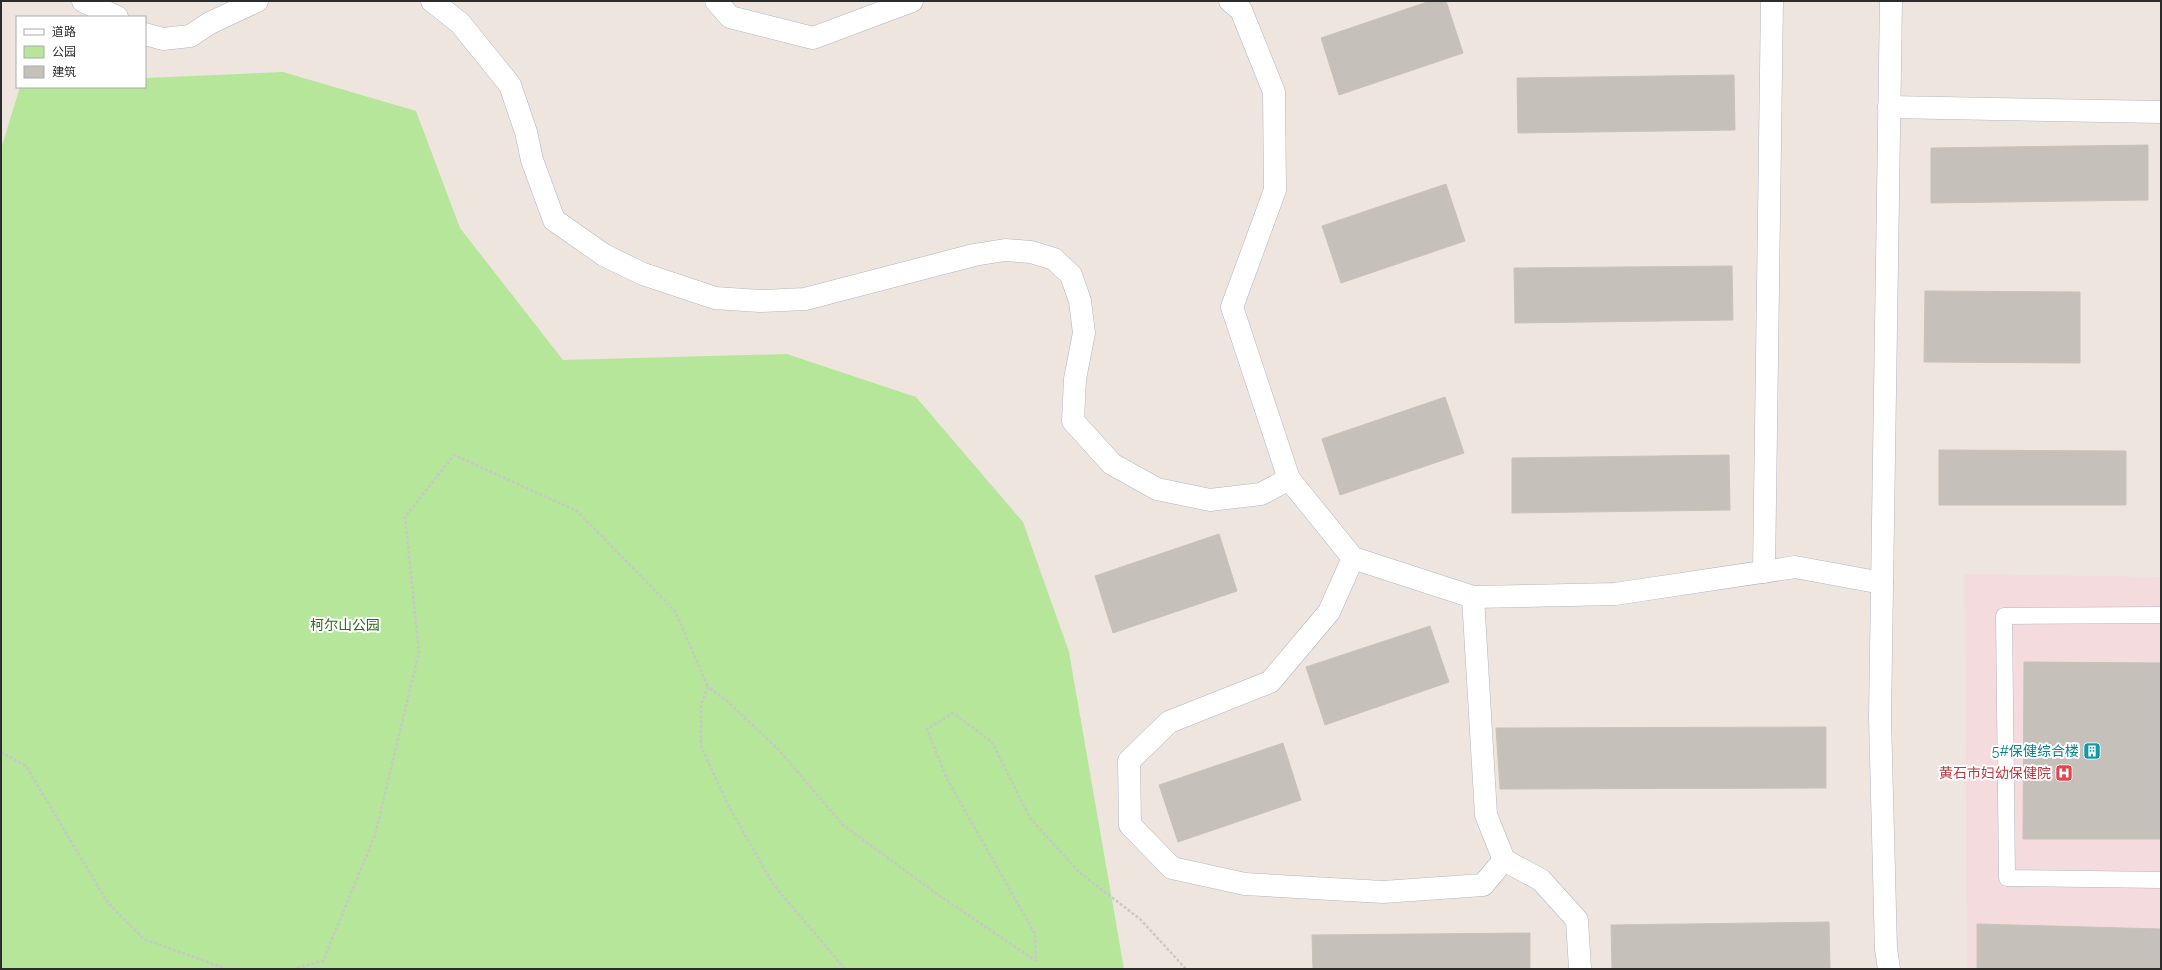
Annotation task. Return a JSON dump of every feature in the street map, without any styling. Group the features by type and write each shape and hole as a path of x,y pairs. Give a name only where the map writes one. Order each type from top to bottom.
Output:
{"street":[{"path":"83,1 115,16"},
{"path":"146,34 163,39 190,36 210,23 257,1"},
{"path":"432,1 460,23 510,85 526,132 532,160 554,220 604,255 643,274 715,298 760,302 806,299 974,255 1004,250 1031,252 1054,259 1071,275 1080,302 1084,333 1075,379 1073,421 1112,464 1157,489 1210,500 1261,494 1289,479"},
{"path":"716,1 730,17 813,38 912,1"},
{"path":"1230,1 1241,10 1274,92 1275,190 1232,307 1289,479 1353,558 1473,597 1615,594 1795,567 1882,583"},
{"path":"1764,572 1772,1"},
{"path":"1889,969 1886,949 1880,718 1891,1"},
{"path":"1889,107 2161,112"},
{"path":"1353,558 1329,612 1270,682 1169,722 1129,761 1130,825 1172,868 1245,884 1383,892 1483,885 1504,860"},
{"path":"1473,597 1486,815 1504,860 1541,880 1577,920 1580,969"}],"lane":[{"path":"2161,615 2004,616 2007,878 2161,880"}],"path":[{"path":"292,969 323,961 375,835 419,652 405,516 454,456 577,511 676,611 708,687 727,701 778,749 844,824 937,894 1036,961 1036,934 947,779 927,729 953,713 992,742 1030,818 1079,872 1140,919 1186,969"},
{"path":"708,687 701,705 701,746 727,804 773,884 845,969"},
{"path":"1,752 26,766 108,903 144,939 227,969"}],"shaded area":[{"name":"黄石市妇幼保健院","path":"1965,574 2161,577 2161,969 1967,969"}],"green space":[{"name":"柯尔山公园","path":"283,72 416,111 460,228 563,360 787,354 916,397 1023,522 1069,652 1124,969 1,969 1,149 20,88 146,88 146,78"}],"building":[{"path":"1430,1 1446,1 1463,53 1339,95 1321,38"},
{"path":"1734,75 1735,130 1518,133 1517,78"},
{"path":"2148,145 2148,200 1931,203 1931,148"},
{"path":"1446,184 1465,241 1341,283 1322,226"},
{"path":"1732,266 1733,320 1515,323 1514,268"},
{"path":"1925,291 2080,292 2080,363 1924,362"},
{"path":"1445,397 1464,453 1340,495 1322,439"},
{"path":"1939,450 2126,451 2126,505 1939,505"},
{"path":"1729,455 1730,510 1512,513 1512,458"},
{"path":"1219,534 1237,591 1113,633 1095,576"},
{"path":"1430,626 1449,682 1325,725 1306,667"},
{"name":"5#保健综合楼","path":"2024,662 2161,663 2161,839 2023,839"},
{"path":"1826,727 1826,788 1500,789 1496,728"},
{"path":"1283,743 1301,800 1178,842 1159,785"},
{"path":"1829,922 1830,969 1612,969 1611,925"},
{"path":"1977,924 2161,929 2161,969 1977,969"},
{"path":"1530,933 1530,969 1313,969 1312,935"}],"place":[{"name":"5#保健综合楼","path":"2092,751"},
{"name":"黄石市妇幼保健院","path":"2064,773"}]}
